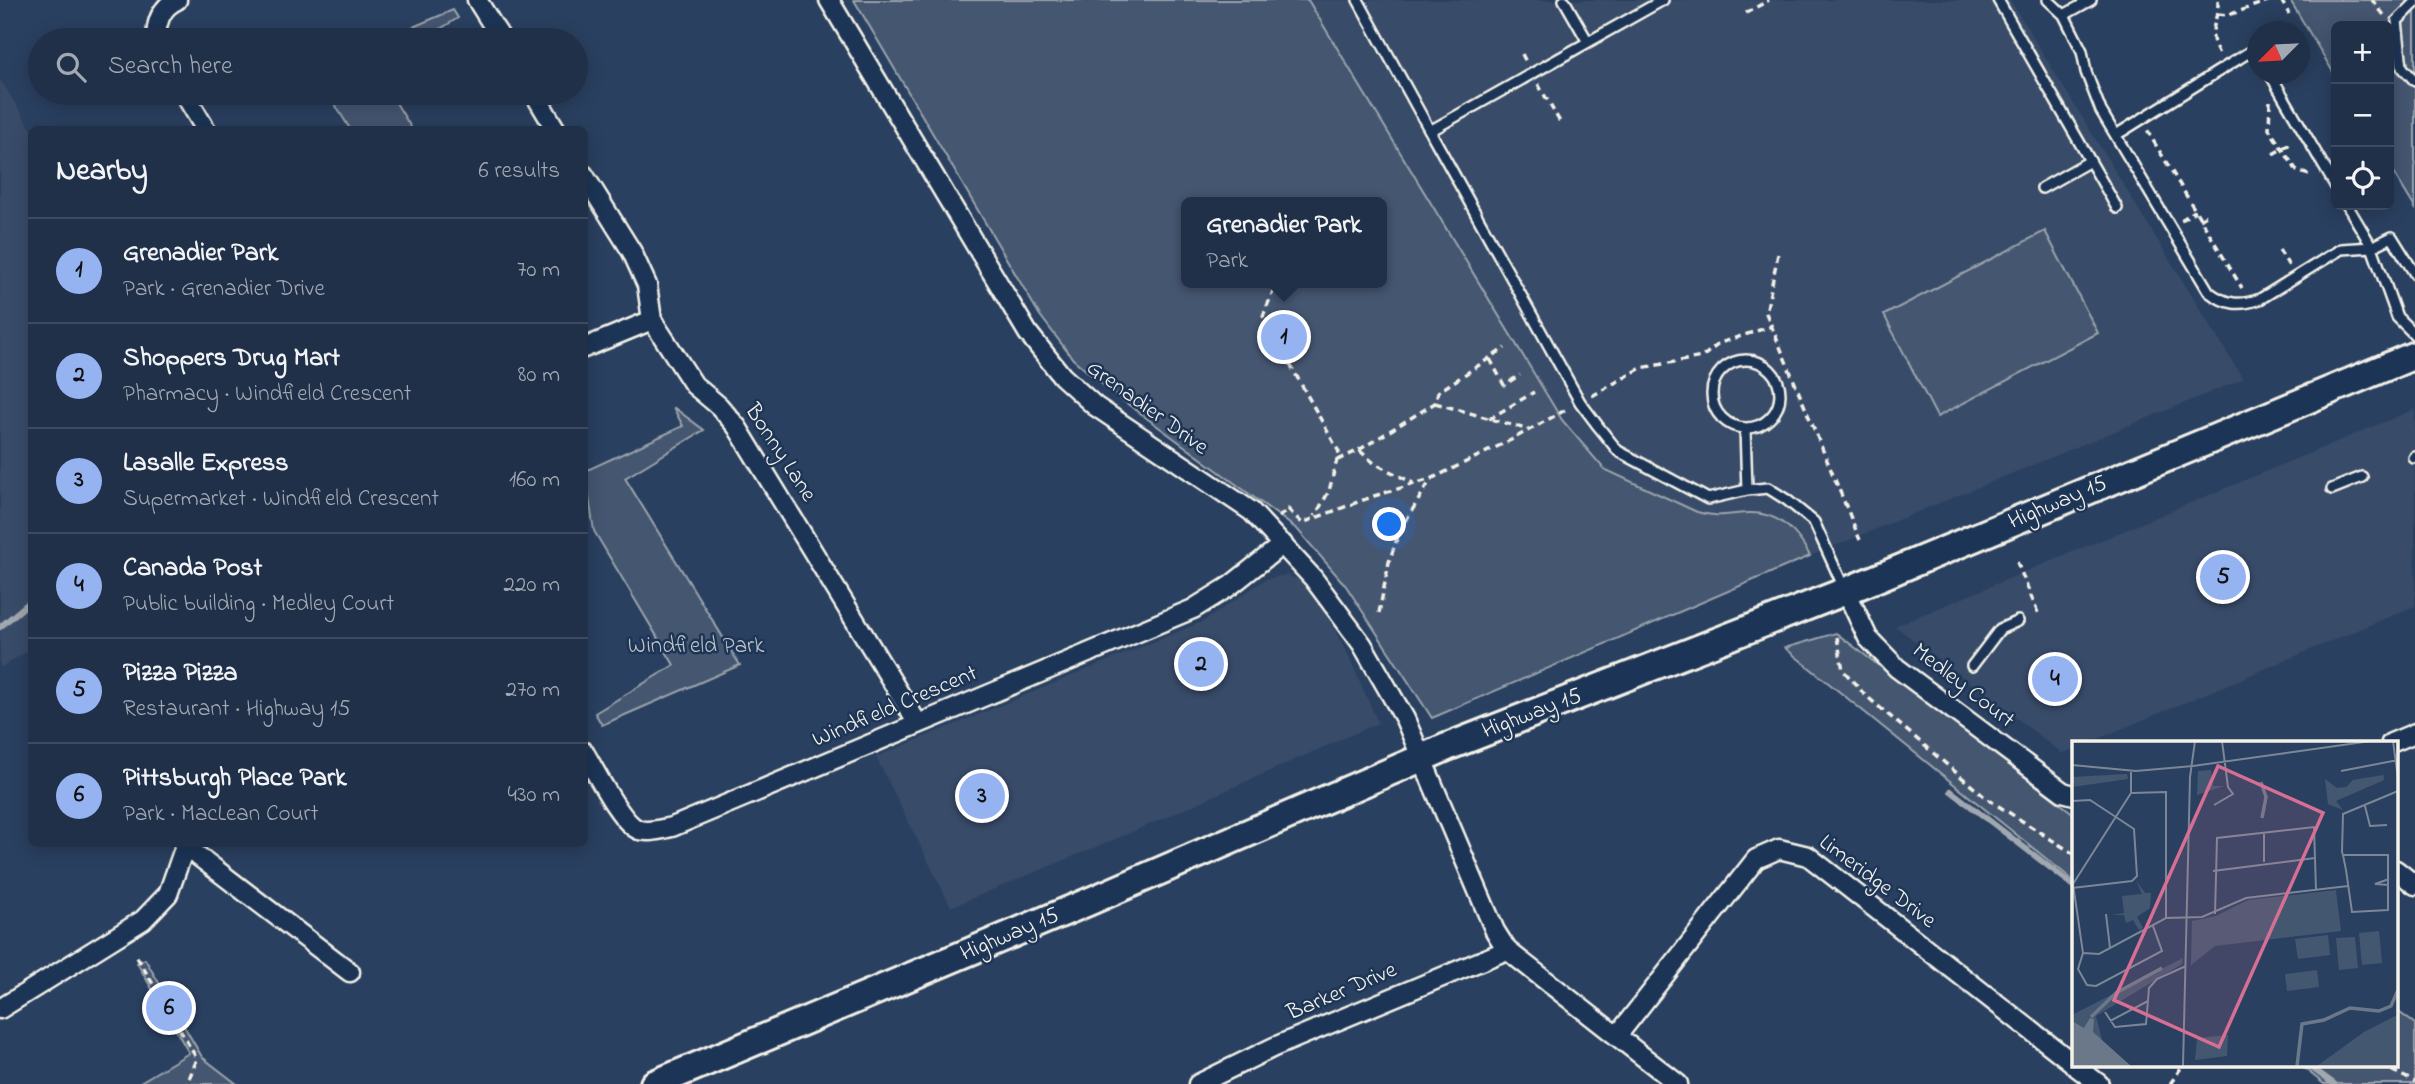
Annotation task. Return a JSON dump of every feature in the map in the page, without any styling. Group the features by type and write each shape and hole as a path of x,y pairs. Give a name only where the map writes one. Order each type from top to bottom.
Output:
{"main road":[{"name":"Highway 15","path":"654,1084 1422,758 1846,591 2415,355"}],"street":[{"path":"156,28 168,4 177,0"},
{"path":"477,0 494,28"},
{"name":"Grenadier Drive","path":"829,0 1028,334 1062,376 1095,405 1251,512 1313,578 1362,644 1405,719 1495,931 1507,950"},
{"path":"191,105 204,126"},
{"path":"541,105 554,126"},
{"name":"Bonny Lane","path":"588,181 632,252 647,285 652,320 694,385 719,406 737,427 918,724"},
{"path":"588,346 652,320"},
{"name":"Windfield Crescent","path":"588,759 624,818 638,830 654,831 673,827 1193,609 1230,586 1283,544"},
{"name":"Medley Court","path":"1846,591 1868,638 1897,668 2063,793 2072,795"},
{"path":"2396,741 2415,733"},
{"path":"0,1009 143,920 168,894 185,847"},
{"path":"186,847 350,972"},
{"name":"Limeridge Drive","path":"1617,1036 1756,859 1779,849 1808,856 2072,1063"},
{"path":"2398,872 2415,885"},
{"path":"1507,950 1678,1084"},
{"name":"Barker Drive","path":"1198,1084 1274,1047 1507,950"},
{"name":"Limeridge Drive","path":"2075,1066 2099,1084"}],"lane":[{"path":"1358,0 1580,402 1618,451 1708,499 1768,488 1814,522 1846,591"},
{"path":"1564,0 1588,42"},
{"path":"1430,131 1663,0"},
{"path":"1998,0 2117,208"},
{"path":"2048,0 2064,15 2082,51 2101,111 2209,292 2220,300 2233,304 2253,302 2342,249 2372,247 2392,237 2415,274"},
{"path":"2064,15 2091,0"},
{"path":"2415,2 2397,21 2402,66 2415,81"},
{"path":"2116,135 2247,53"},
{"path":"2276,84 2331,178"},
{"path":"2042,188 2090,161"},
{"path":"2350,210 2372,247 2396,317 2415,335"},
{"path":"1748,360 1769,369 1776,379 1779,401 1767,421 1745,428 1726,422 1714,405 1712,396 1713,384 1718,374 1737,361 1748,360"},
{"path":"1745,428 1747,490"},
{"path":"2332,489 2362,477"},
{"path":"1972,666 2000,629 2018,621"}],"path":[{"path":"1746,13 1769,0"},
{"path":"2212,43 2218,0"},
{"path":"2218,14 2229,15 2270,0"},
{"path":"2281,0 2289,14"},
{"path":"1522,54 1560,122"},
{"path":"2272,94 2269,129 2297,171"},
{"path":"2159,125 2148,132 2245,292"},
{"path":"2273,154 2290,144"},
{"path":"2200,219 2209,213"},
{"path":"2278,250 2289,266"},
{"path":"1779,254 1766,313 1860,540"},
{"path":"1274,289 1263,316 1339,452 1329,491 1314,518"},
{"path":"1267,528 1288,509 1302,523 1431,479 1529,430 1642,368 1702,357 1720,343 1772,326"},
{"path":"1337,460 1359,450 1434,403 1438,392 1506,348"},
{"path":"1490,359 1504,385 1520,375"},
{"path":"1489,419 1534,393"},
{"path":"1434,403 1529,430"},
{"path":"1359,450 1374,463 1415,484"},
{"path":"1379,613 1389,562 1400,530 1431,479"},
{"path":"2017,562 2038,613"},
{"path":"1837,637 1843,670 1864,694 1986,798 2072,853"},
{"path":"137,957 197,1059 187,1084"},
{"path":"2170,1084 2182,1066"},
{"path":"2383,1066 2415,1082"}],"shaded area":[{"path":"1308,0 2010,0 2243,379 1810,556 1798,534 1754,512 1713,517 1697,512 1604,469 1562,420"},
{"path":"0,79 29,126 28,651 0,668"},
{"path":"2415,409 2415,606 2093,741 2072,741 2072,750 2062,753 1895,626"},
{"path":"1287,575 1302,581 1321,606 1347,652 1378,723 1137,830 951,907 876,757 1204,621 1266,579"}],"green space":[{"path":"854,0 1308,0 1562,420 1604,469 1697,512 1771,516 1794,532 1810,556 1432,718 1346,586 1298,530 1110,391 1073,359 1039,314"},
{"path":"2290,0 2415,0 2415,208 2394,173 2394,21 2331,21 2331,69 2310,33 2310,21 2303,21"},
{"path":"453,10 458,18 442,28 410,28"},
{"path":"335,105 397,105 410,126 348,126"},
{"path":"2045,231 2098,333 1937,417 1884,315"},
{"name":"Windfield Park","path":"673,407 704,430 625,478 740,665 602,725 595,713 674,665 594,531 588,470 683,426"},
{"path":"1836,633 2072,812 2072,879 1785,648"},
{"path":"145,959 202,1057 237,1084 137,1084 189,1053 137,963"},
{"path":"2398,1011 2415,1024 2415,1084 2324,1084 2301,1066 2398,1066"}],"waterway":[{"path":"0,627 28,603"},
{"path":"1951,791 2072,884"},
{"path":"2309,1066 2334,1084"}],"place":[{"name":"Grenadier Park","path":"1284,337"},
{"name":"Pizza Pizza","path":"2223,577"},
{"name":"Shoppers Drug Mart","path":"1201,664"},
{"name":"Canada Post","path":"2055,679"},
{"name":"Lasalle Express","path":"982,796"},
{"name":"Pittsburgh Place Park","path":"169,1008"}]}
